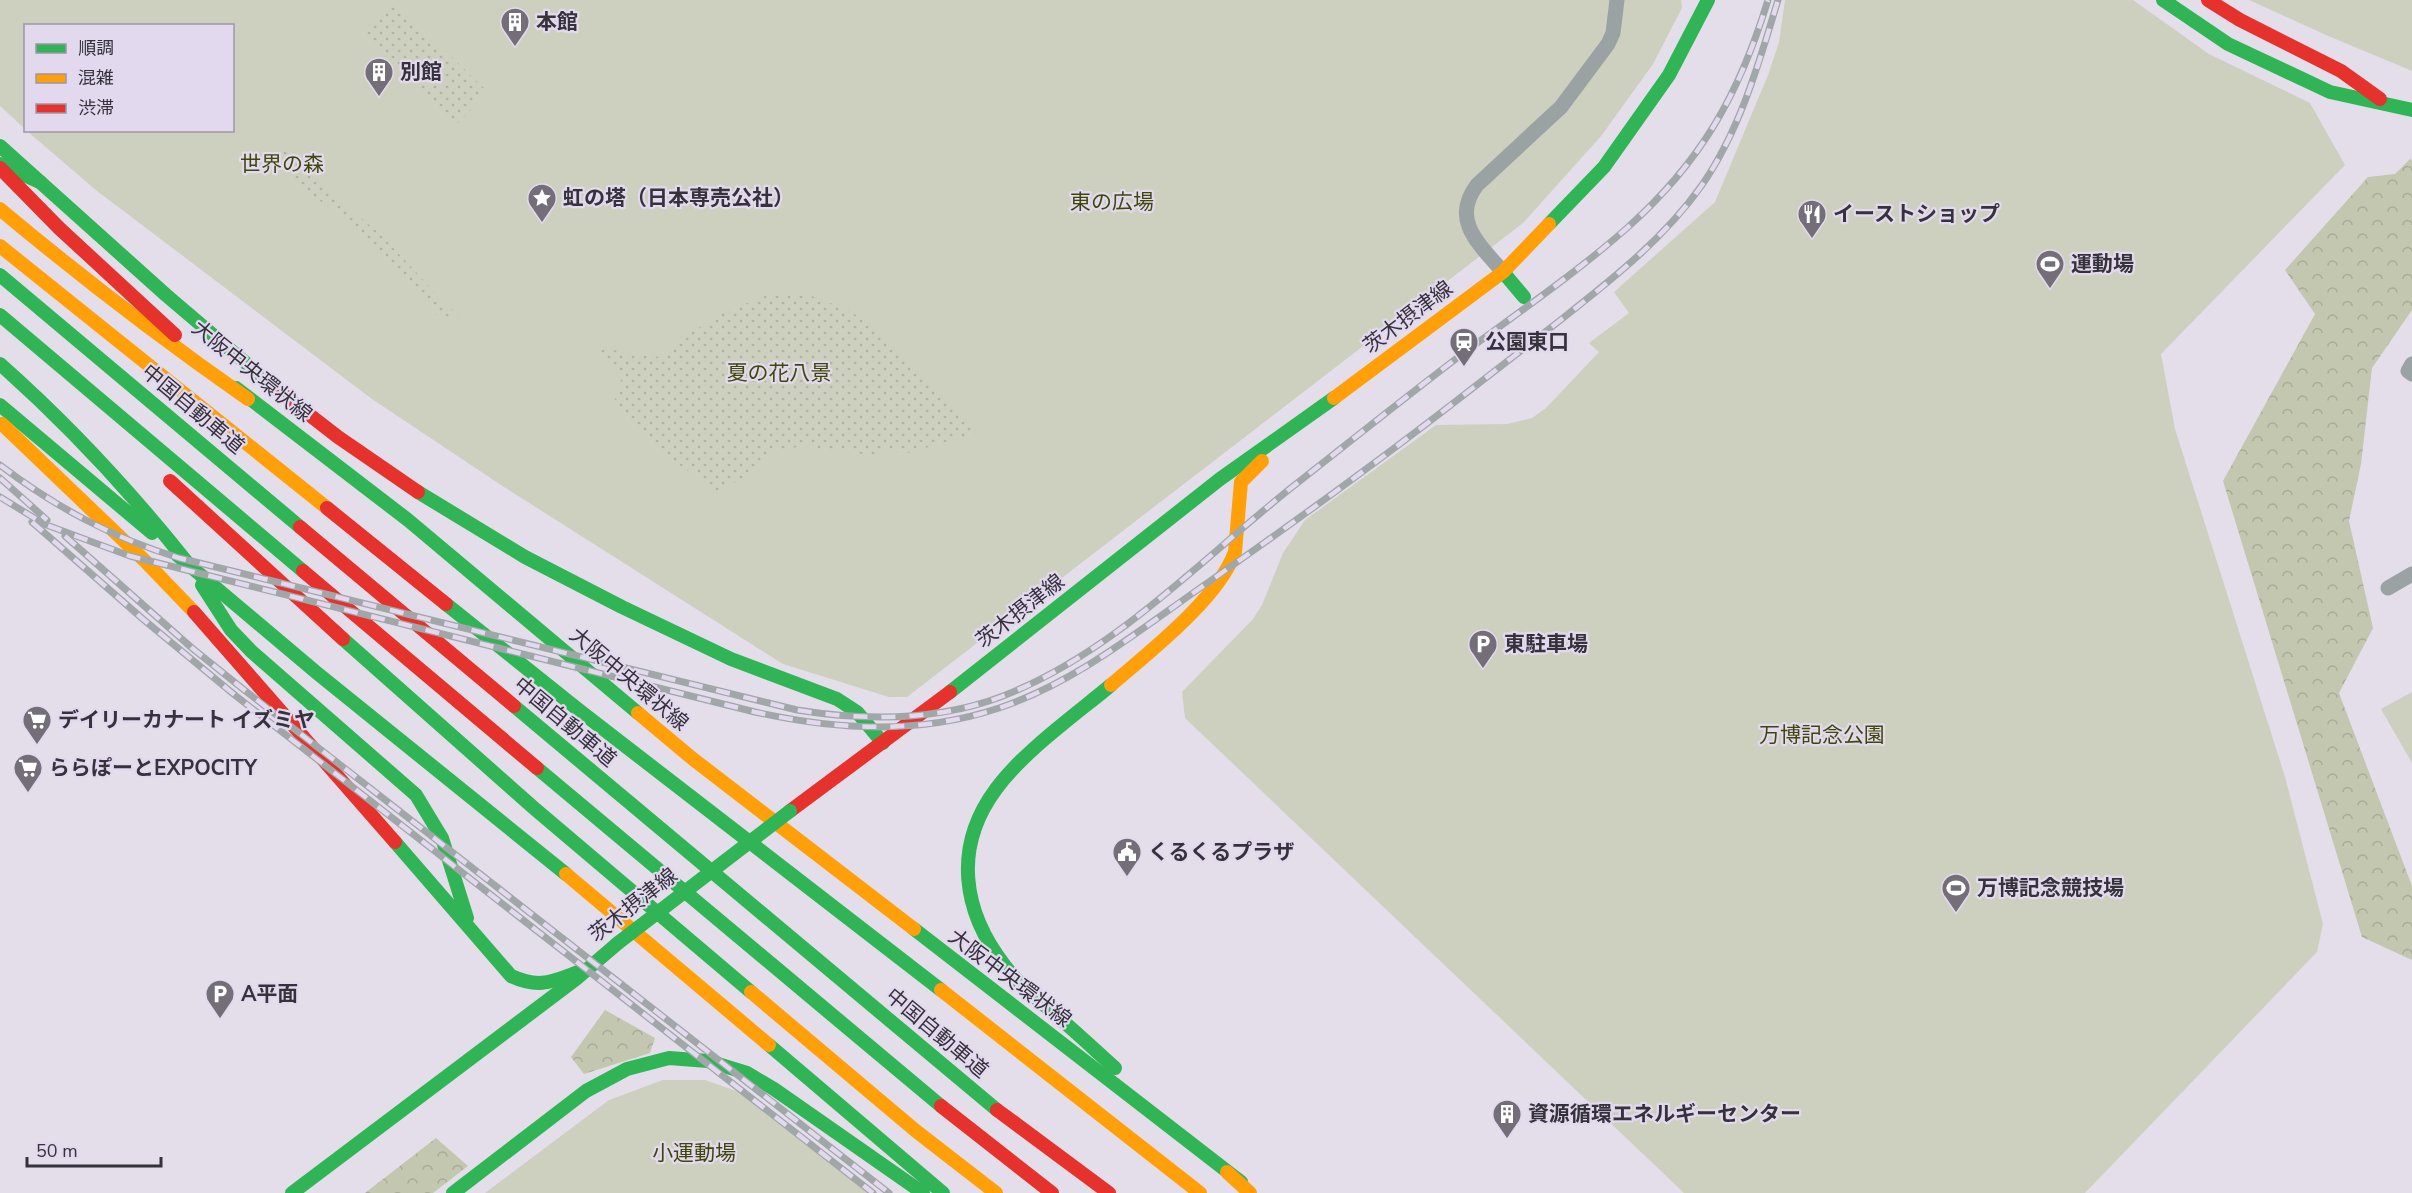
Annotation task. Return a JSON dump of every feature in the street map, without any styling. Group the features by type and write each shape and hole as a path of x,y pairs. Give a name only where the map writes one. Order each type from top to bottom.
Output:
{"main road":[{"name":"茨木摂津線","path":"292,1193 576,980 584,970 618,943 1099,577 1232,470 1268,443 1297,426 1503,272 1604,167 1669,75 1708,0"},
{"path":"2163,0 2228,44 2330,92 2412,110"},
{"path":"2208,0 2240,20 2340,71 2388,104"},
{"path":"0,146 164,294 290,400 409,487 507,548 586,590 727,656 836,698 857,713 883,743"},
{"path":"0,166 40,182"},
{"name":"大阪中央環状線","path":"0,166 59,228 249,399 417,527 693,759 1255,1193"},
{"path":"0,209 86,281 158,336 249,399"},
{"path":"0,246 580,711 1111,1121 1200,1193"},
{"path":"1503,272 1524,297"},
{"name":"中国自動車道","path":"0,275 1005,1117 1108,1193"},
{"path":"0,315 852,1033 984,1141 1052,1193"},
{"path":"0,364 73,430 102,460 190,566 231,630 250,651 416,795 427,810 444,843 462,908 477,939"},
{"path":"0,405 317,673 520,836 944,1193"},
{"path":"0,421 161,577 209,627 511,976 534,986 544,986 564,976 584,970"},
{"path":"1170,1127 1122,1074 1022,985 990,945 978,925 971,903 966,861 969,840 985,803 999,783 1172,632 1218,583 1232,564 1235,552 1242,482 1297,426"},
{"path":"156,468 405,695 535,809 916,1131 996,1193"},
{"path":"453,1193 586,1091 608,1078 648,1062 688,1058 747,1073 774,1089 923,1193"},
{"path":"1227,1172 1250,1193"}],"street":[{"path":"1503,272 1470,232 1466,208 1468,196 1561,107 1608,44 1613,33 1617,0"},
{"path":"2412,364 2408,371 2412,374"},
{"path":"2388,588 2412,574"}],"green space":[{"path":"0,0 1681,0 1682,8 1653,64 1602,135 1523,223 907,697 889,697 783,664 504,487 372,399 97,191 28,132 234,132 234,24 24,24 24,128 0,106"},
{"name":"万博記念公園","path":"1785,0 2133,0 2209,54 2310,103 2345,165 2161,354 2175,429 2285,777 2323,924 2317,952 2085,1193 1684,1193 1185,718 1182,692 1253,619 1262,605 1283,553 1305,520 1436,425 1507,424 1532,418 1546,408 1599,352 1589,343 1629,313 1614,292 1715,202 1768,75 1779,42"},
{"path":"2249,0 2412,0 2412,71 2326,35"},
{"path":"395,2 488,92 456,125 363,35"},
{"name":"世界の森","path":"283,149 291,150 320,183 381,235 458,314 458,319 439,318 400,272 334,211 283,174 279,161"},
{"path":"2410,159 2412,160 2412,310 2372,368 2361,464 2349,521 2373,628 2339,693 2412,886 2412,960 2362,937 2223,481 2315,314 2285,270 2368,177 2395,174"},
{"name":"夏の花八景","path":"809,295 849,310 889,339 905,358 982,432 904,454 891,450 870,456 849,451 829,452 808,445 777,451 758,469 718,492 650,444 612,404 624,385 595,353 604,347 631,355 662,357 679,341 719,314 765,296"},
{"path":"2412,692 2412,763 2381,709"},
{"path":"605,1010 655,1038 650,1053 584,1074 571,1057"},
{"name":"小運動場","path":"663,1080 705,1080 745,1094 874,1193 485,1193 609,1100"},
{"path":"436,1138 468,1166 433,1193 365,1193"}],"railway":[{"path":"0,465 42,495 85,520 130,541 179,558 797,710 875,717 927,714 978,704 1003,696 1044,677 1083,655 1121,629 1296,484 1444,368 1608,245 1676,178 1714,125 1744,66 1768,0"},
{"path":"0,497 44,524 130,556 755,712 816,723 877,727 938,723 969,717 1026,698 1051,686 1124,642 1289,525 1447,408 1635,259 1687,205 1715,164 1747,96 1778,0"},
{"path":"0,478 47,520"},
{"path":"32,522 144,620 236,696 873,1193"},
{"path":"65,536 192,648 243,689 889,1193"}],"traffic: fast":[{"path":"1549,224 1604,167 1669,75 1708,0"},
{"path":"2163,0 2228,44 2330,92 2412,110"},
{"path":"0,146 166,295 280,392"},
{"path":"0,164 40,182"},
{"path":"1503,272 1524,297"},
{"path":"0,275 300,527"},
{"path":"0,315 303,571"},
{"path":"0,364 100,461 190,566"},
{"path":"236,388 408,520 638,713"},
{"path":"950,692 1220,479 1334,398"},
{"path":"0,405 152,533"},
{"path":"418,492 525,557 622,607 731,659 837,699 857,712 883,743"},
{"path":"177,555 317,673 566,874"},
{"path":"202,585 231,630 251,651 416,795 442,838 467,918"},
{"path":"446,604 580,711 941,990"},
{"path":"343,639 535,809 751,992"},
{"path":"1111,685 1020,761 996,789 982,811 973,833 968,879 979,923 1005,966 1016,980 1115,1068"},
{"path":"514,706 997,1110"},
{"path":"537,768 941,1106"},
{"path":"618,943 790,811"},
{"path":"395,842 511,976 540,983 584,970"},
{"path":"914,929 1241,1182"},
{"path":"292,1193 576,979 618,943"},
{"path":"769,1045 943,1193"},
{"path":"453,1193 586,1091 627,1069 669,1058 708,1061 747,1073 774,1089 923,1193"}],"traffic: slow":[{"path":"0,209 122,307 248,399"},
{"path":"1334,398 1503,272 1549,224"},
{"path":"0,246 327,508"},
{"path":"2,424 144,560 194,612"},
{"path":"1111,685 1181,624 1214,588 1235,552 1241,482 1262,461"},
{"path":"638,713 693,759 914,929"},
{"path":"566,874 769,1045"},
{"path":"941,990 1200,1193"},
{"path":"751,992 916,1131 996,1193"},
{"path":"1227,1172 1250,1193"}],"traffic: jam":[{"path":"2208,0 2240,20 2341,71 2380,99"},
{"path":"0,168 59,228 175,335"},
{"path":"280,392 338,437 418,492"},
{"path":"170,481 343,639"},
{"path":"327,508 446,604"},
{"path":"300,527 514,706"},
{"path":"303,571 537,768"},
{"path":"194,612 395,842"},
{"path":"790,811 950,692"},
{"path":"941,1106 1052,1193"},
{"path":"997,1110 1109,1193"}],"place":[{"name":"本館","path":"515,48"},
{"name":"別館","path":"379,98"},
{"name":"虹の塔（日本専売公社）","path":"542,224"},
{"name":"イーストショップ","path":"1812,240"},
{"name":"運動場","path":"2050,290"},
{"name":"公園東口","path":"1464,368"},
{"name":"東駐車場","path":"1483,670"},
{"name":"デイリーカナート イズミヤ","path":"37,746"},
{"name":"ららぽーとEXPOCITY","path":"28,794"},
{"name":"くるくるプラザ","path":"1127,878"},
{"name":"万博記念競技場","path":"1956,914"},
{"name":"A平面","path":"220,1020"},
{"name":"資源循環エネルギーセンター","path":"1507,1140"}],"park label":[{"name":"東の広場","path":"1112,202"}]}
